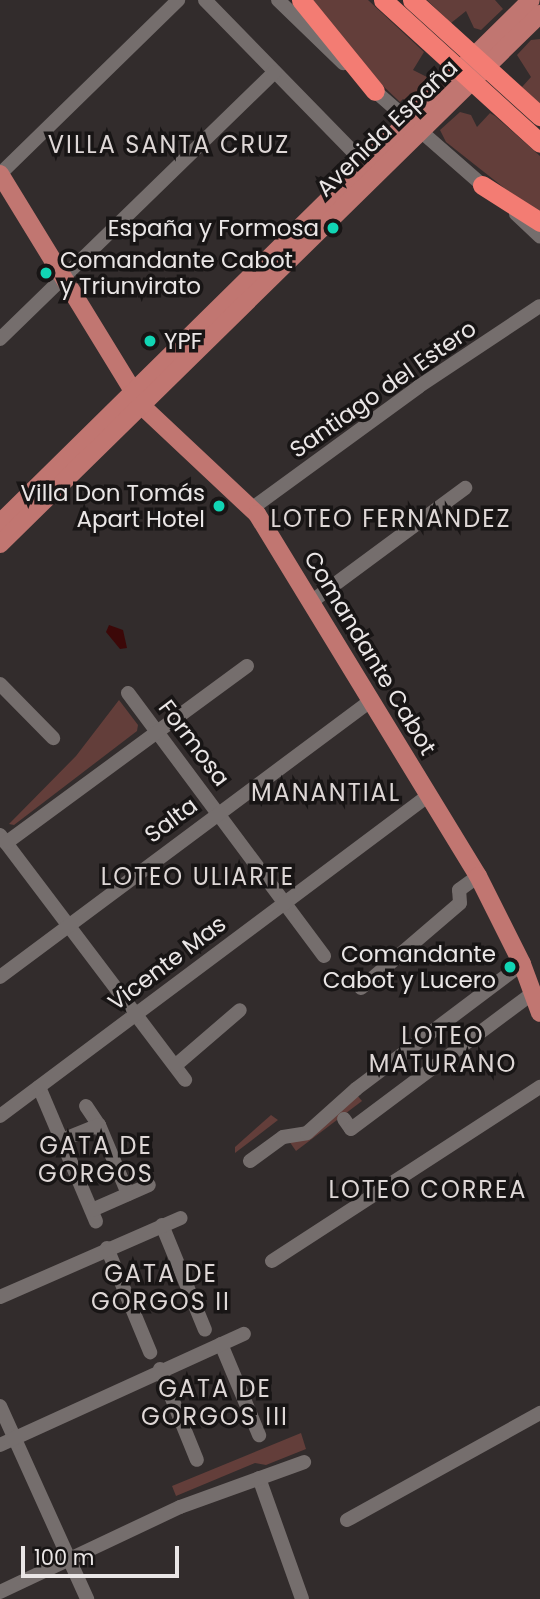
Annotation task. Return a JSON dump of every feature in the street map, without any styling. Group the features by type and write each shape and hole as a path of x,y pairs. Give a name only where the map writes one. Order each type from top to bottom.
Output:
{"highway":[{"path":"301,0 375,91"},
{"path":"383,0 515,94 540,116"},
{"path":"412,0 437,38 501,109 540,143"},
{"path":"482,185 540,222"}],"main road":[{"name":"Avenida España","path":"0,523 137,397 531,10"},
{"name":"Comandante Cabot","path":"0,174 137,397 251,509 311,602 478,876 534,983 540,1013"},
{"name":"Avenida España","path":"0,544 137,397"}],"street":[{"path":"0,174 178,0"},
{"path":"205,0 370,169"},
{"path":"278,0 375,91 540,236"},
{"path":"0,339 275,72"},
{"name":"Santiago del Estero","path":"251,509 418,387 540,306"},
{"path":"311,602 465,488"},
{"path":"185,1080 3,839 247,666"},
{"path":"0,684 53,738"},
{"name":"Formosa","path":"128,693 324,956"},
{"name":"Salta","path":"0,977 371,700"},
{"name":"Vicente Mas","path":"0,1116 429,795"},
{"path":"361,988 460,903 459,890 478,876"},
{"path":"250,1161 283,1136 307,1133 356,1089 522,964"},
{"path":"344,1119 351,1129 534,983"},
{"path":"176,1065 240,1010"},
{"path":"39,1087 94,1216 128,1194 149,1185"},
{"path":"272,1261 540,1087"},
{"path":"86,1106 99,1125 128,1194"},
{"path":"62,1140 99,1125"},
{"path":"0,1297 79,1259 181,1218"},
{"path":"162,1225 205,1329"},
{"path":"107,1248 150,1352"},
{"path":"0,1445 130,1383 244,1334"},
{"path":"221,1344 259,1435"},
{"path":"159,1370 197,1460"},
{"path":"0,1406 87,1599"},
{"path":"347,1520 540,1413"},
{"path":"0,1592 180,1507 304,1462"},
{"path":"259,1478 302,1599"}],"shaded area":[{"path":"306,0 368,0 424,52 413,70 431,79 409,103 403,99 400,102 346,51"},
{"path":"427,0 495,0 503,9 481,30 474,28 466,11 451,23"},
{"path":"540,39 540,104 522,87 531,77 517,55 531,40"},
{"path":"460,112 471,115 477,127 490,113 540,156 540,216 446,142 440,130"},
{"path":"109,625 123,630 127,648 120,649 106,632"},
{"path":"119,700 138,725 137,731 14,825 9,824 76,756"},
{"path":"357,1095 362,1101 296,1151 289,1141"},
{"path":"271,1115 278,1120 235,1153 235,1147"},
{"path":"301,1433 306,1449 266,1465 255,1463 176,1496 172,1486"}],"place":[{"name":"España y Formosa","path":"333,228"},
{"name":"Comandante Cabot y Triunvirato","path":"46,273"},
{"name":"YPF","path":"150,341"},
{"name":"Villa Don Tomás Apart Hotel","path":"219,506"},
{"name":"Comandante Cabot y Lucero","path":"510,967"}],"district":[{"name":"VILLA SANTA CRUZ","path":"169,145"},
{"name":"LOTEO FERNANDEZ","path":"391,519"},
{"name":"MANANTIAL","path":"326,793"},
{"name":"LOTEO ULIARTE","path":"198,877"},
{"name":"LOTEO MATURANO","path":"443,1050"},
{"name":"GATA DE GORGOS","path":"96,1160"},
{"name":"LOTEO CORREA","path":"428,1190"},
{"name":"GATA DE GORGOS II","path":"161,1288"},
{"name":"GATA DE GORGOS III","path":"215,1403"}]}
